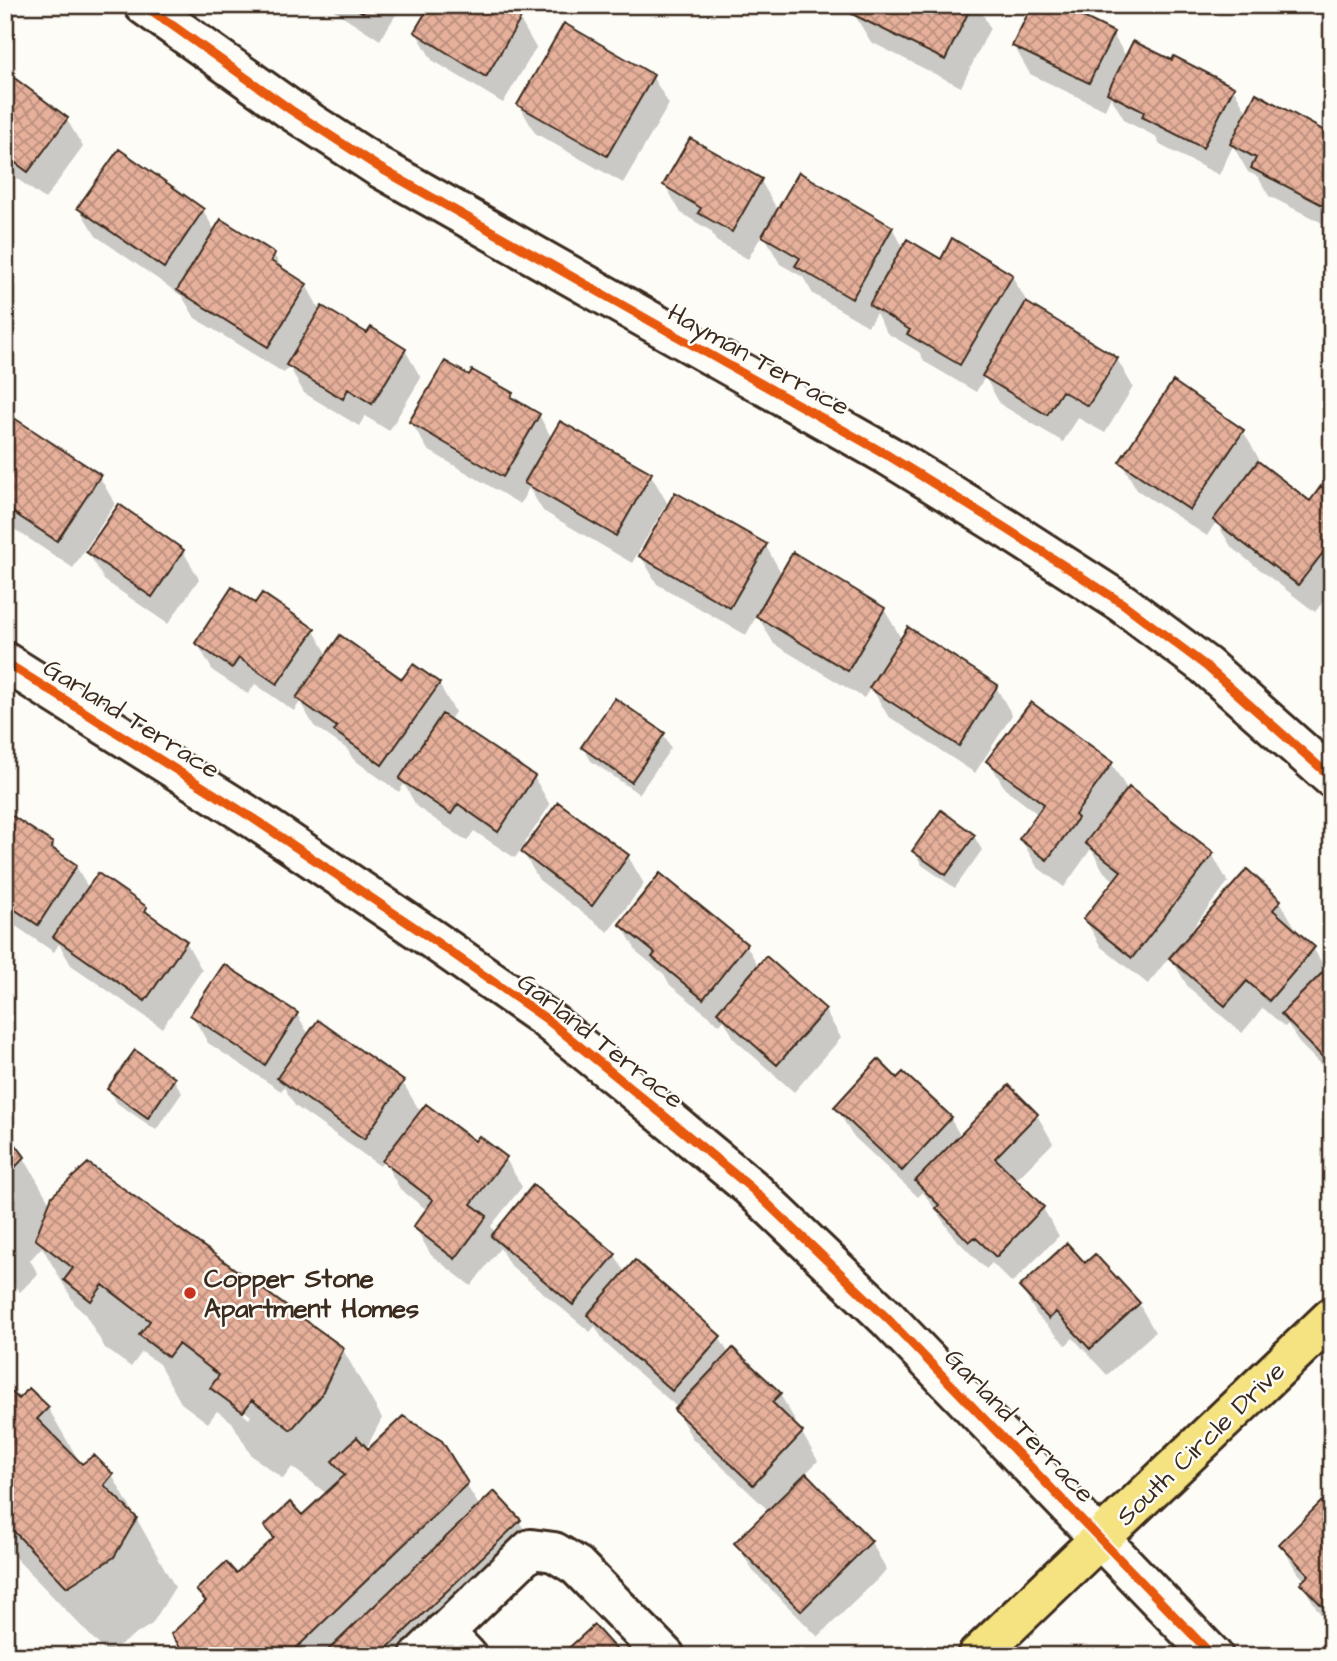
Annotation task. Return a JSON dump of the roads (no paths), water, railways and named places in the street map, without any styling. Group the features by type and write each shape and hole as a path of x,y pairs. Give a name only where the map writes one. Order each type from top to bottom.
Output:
{"main road":[{"name":"South Circle Drive","path":"977,1656 1332,1317"}],"street":[{"name":"Hayman Terrace","path":"144,5 290,110 380,168 889,456 1122,603 1206,666 1332,778"},
{"name":"Garland Terrace","path":"5,662 254,819 545,1017 750,1187 887,1318 1213,1656"},
{"path":"444,1648 531,1549 554,1552 577,1566 666,1656"}],"place":[{"name":"Copper Stone Apartment Homes","path":"190,1293"}]}
